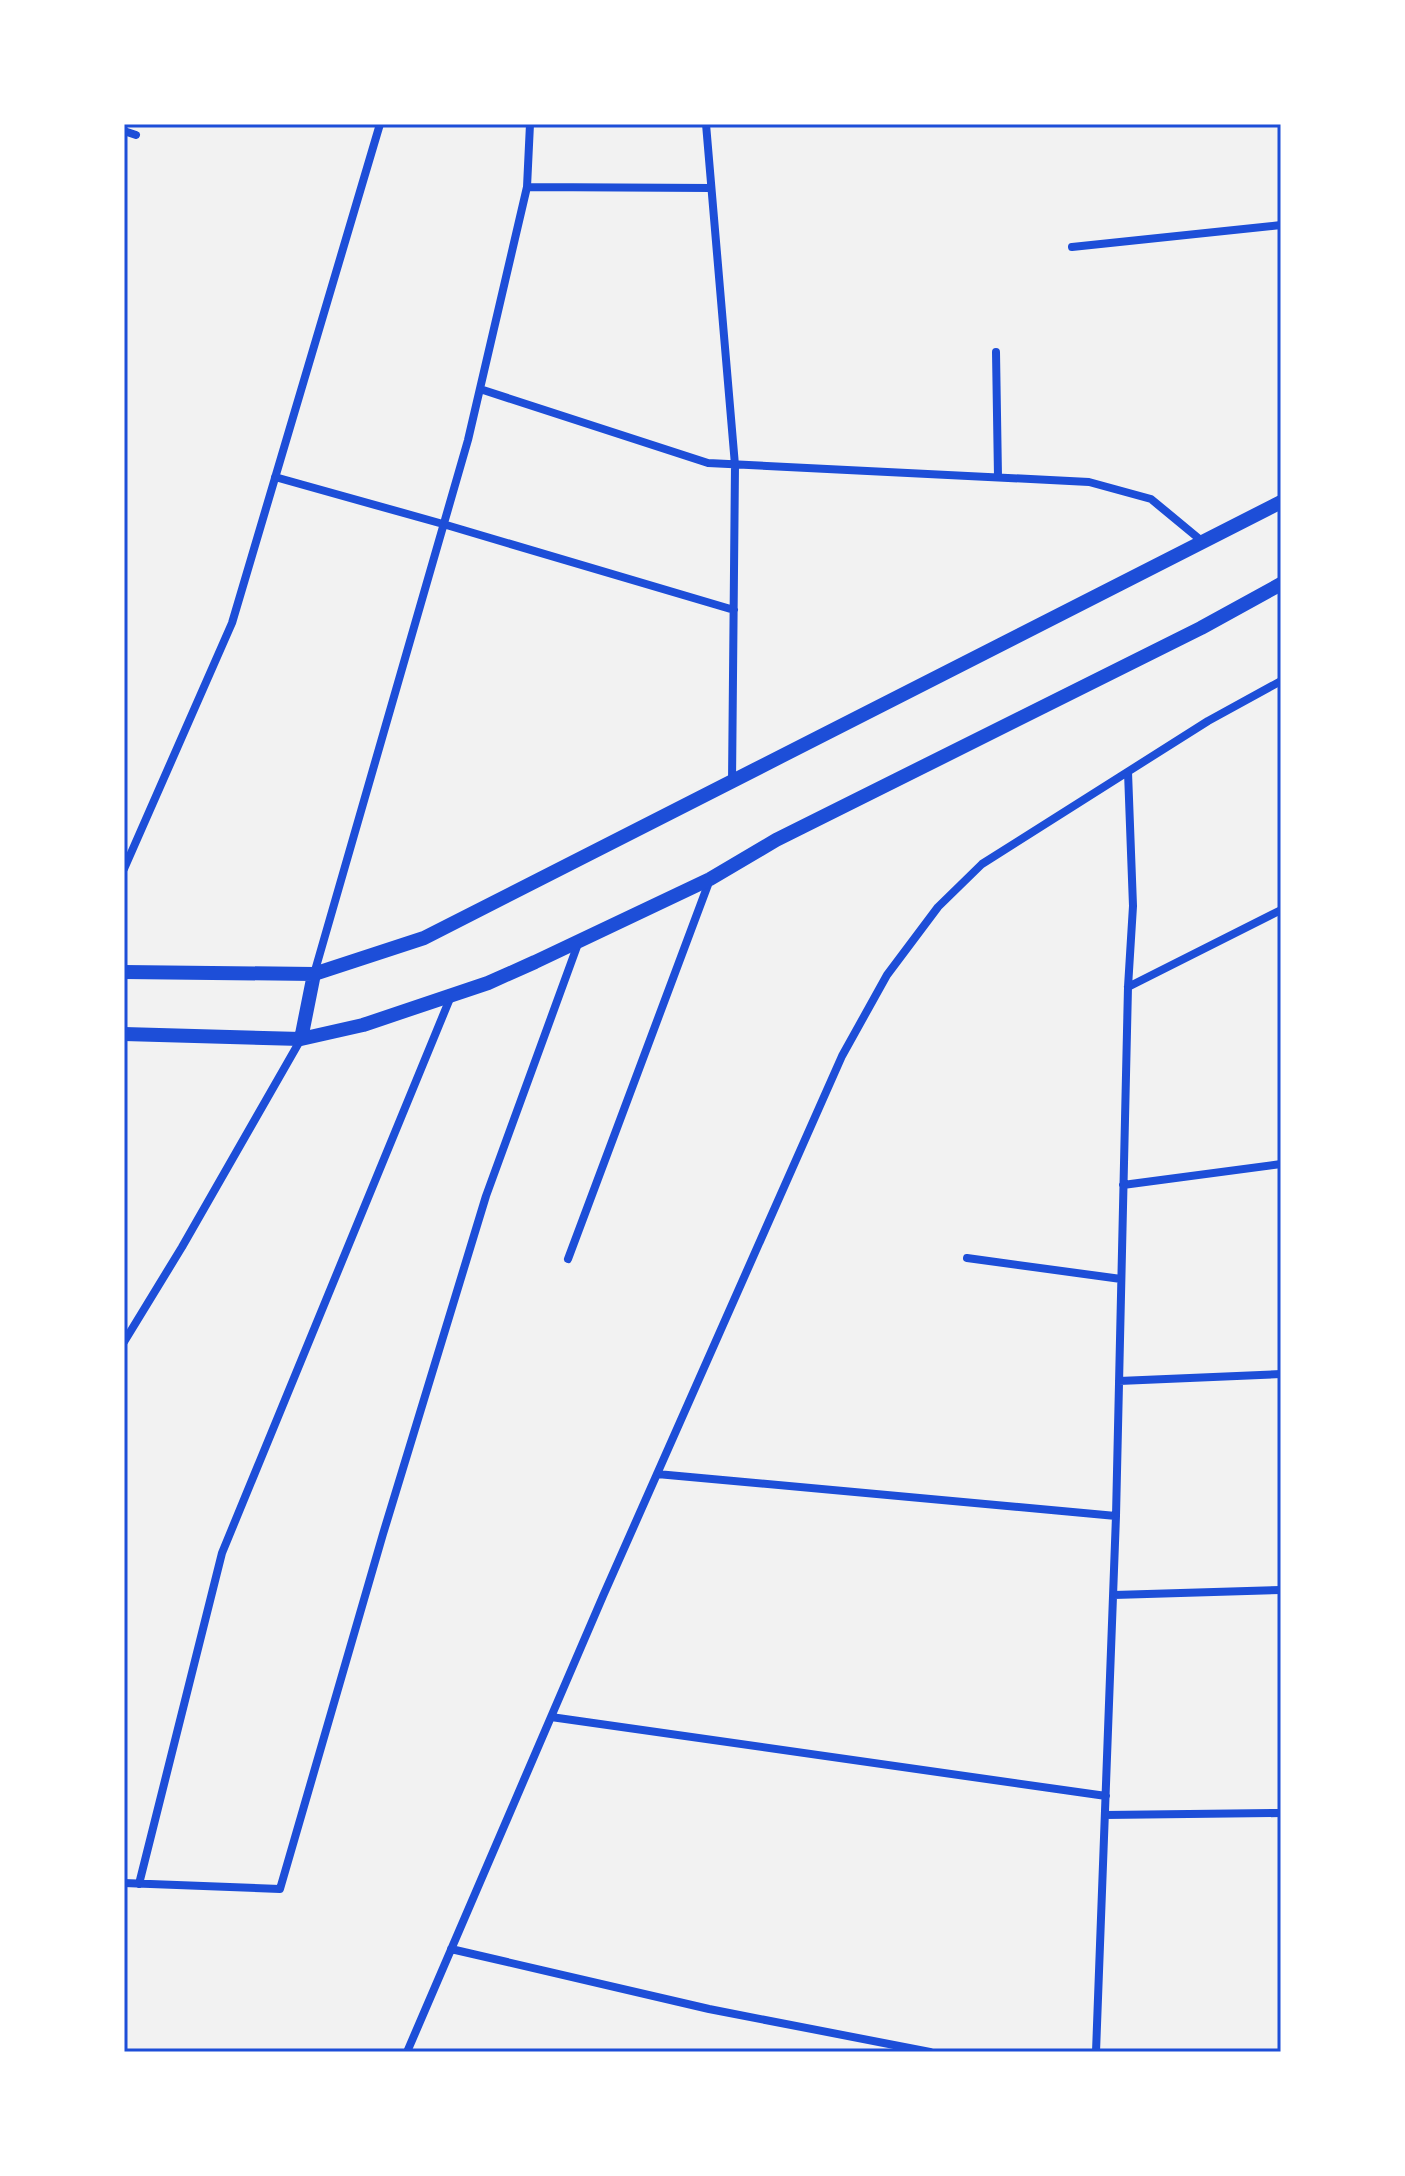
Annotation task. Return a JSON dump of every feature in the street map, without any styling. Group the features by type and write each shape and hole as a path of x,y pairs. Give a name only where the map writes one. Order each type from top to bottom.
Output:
{"street":[{"path":"124,869 232,623 380,124"},
{"path":"124,1342 301,1039 314,974 480,389 527,187 530,124"},
{"path":"706,124 735,465 732,782"},
{"path":"124,131 136,135"},
{"path":"527,187 711,188"},
{"path":"1072,247 1281,225"},
{"path":"996,352 998,477"},
{"path":"480,389 708,463 1089,482 1151,499 1203,542"},
{"path":"275,477 734,610"},
{"path":"124,972 314,974 424,938 1281,502"},
{"path":"124,1034 301,1039 363,1025 488,983 710,879 776,840 1201,628 1281,584"},
{"path":"407,2052 842,1056 887,975 938,907 982,864 1208,721 1281,681"},
{"path":"1096,2052 1114,1595 1128,987 1133,906 1128,772"},
{"path":"568,1259 710,879"},
{"path":"1128,987 1281,910"},
{"path":"124,1883 280,1889 486,1196 580,939"},
{"path":"139,1884 222,1553 451,996"},
{"path":"1123,1185 1281,1164"},
{"path":"967,1258 1121,1279"},
{"path":"1119,1381 1281,1374"},
{"path":"657,1474 1116,1516"},
{"path":"1114,1595 1281,1590"},
{"path":"551,1717 1106,1796"},
{"path":"1105,1815 1281,1813"},
{"path":"451,1949 709,2009 930,2052"}]}
